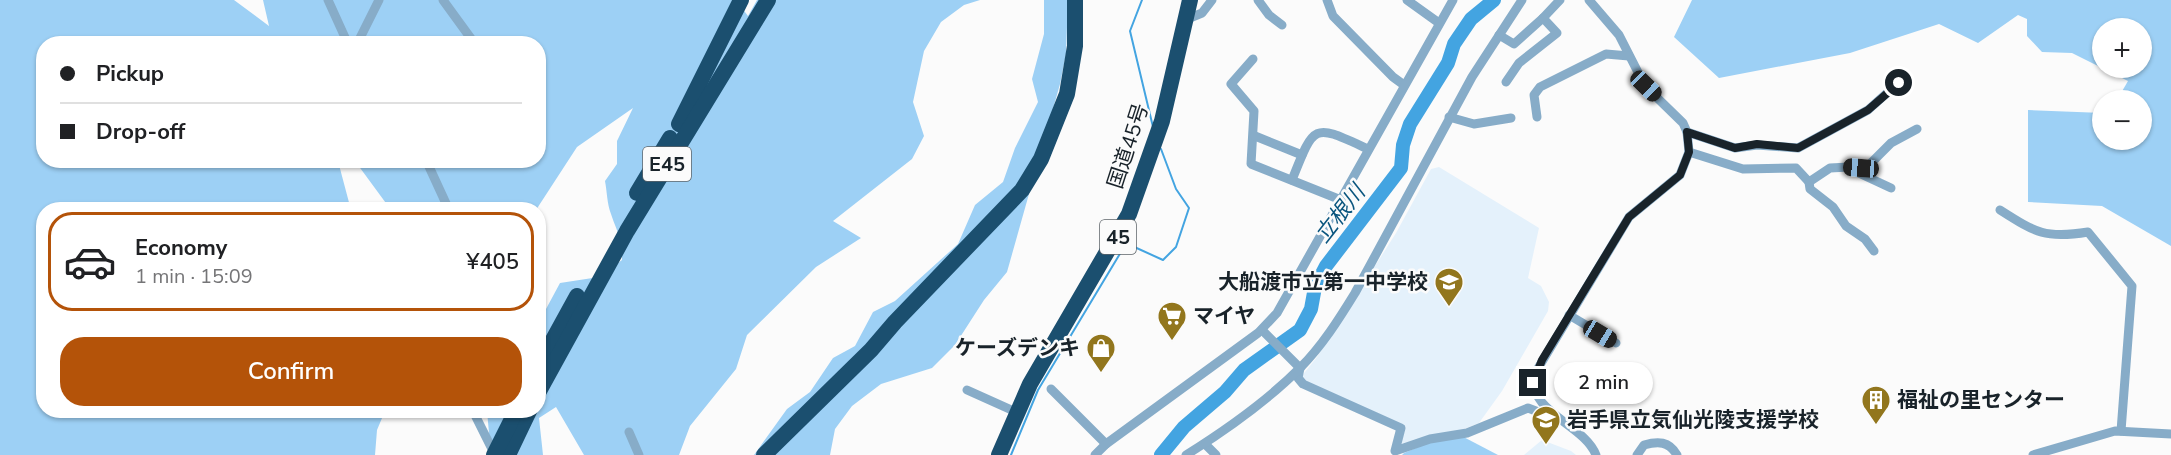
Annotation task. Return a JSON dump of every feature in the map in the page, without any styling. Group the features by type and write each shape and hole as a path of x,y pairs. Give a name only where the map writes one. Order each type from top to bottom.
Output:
{"highway":[{"path":"684,126 741,0"},
{"name":"E45","path":"546,355 565,328 756,0"},
{"name":"E45","path":"684,126 768,0"},
{"path":"684,126 778,0"},
{"path":"764,455 871,350 1022,190 1041,159 1061,112 1071,75 1075,46 1075,0"},
{"path":"871,350 902,327 1014,215 1050,163 1071,115 1076,96 1083,55 1083,0"},
{"name":"国道45号","path":"999,455 1016,412 1044,358 1129,214 1162,121 1190,0"},
{"name":"E45","path":"546,374 565,328"},
{"path":"493,453 512,418"},
{"path":"508,455 526,418"}],"street":[{"path":"328,0 344,36"},
{"path":"361,36 379,0"},
{"path":"443,0 469,36"},
{"path":"1185,20 1196,18 1212,0"},
{"path":"1258,0 1269,15 1282,25"},
{"path":"1327,0 1332,16 1393,77 1404,85"},
{"path":"1407,0 1438,23"},
{"path":"1051,389 1102,451 1265,334 1453,0"},
{"path":"1186,455 1204,444 1298,366 1335,326 1449,117 1522,0"},
{"path":"1499,35 1514,44 1544,18 1560,0"},
{"path":"1588,0 1615,29 1646,86 1683,123 1687,132 1689,152 1680,175 1629,217 1542,360 1533,383 1534,392 1545,406 1569,425 1596,455"},
{"path":"1506,82 1519,63 1557,33 1544,18"},
{"path":"1537,117 1534,95 1540,87 1606,54 1629,56"},
{"path":"1253,59 1231,84 1254,107 1255,136 1250,156 1251,164 1341,200"},
{"path":"1687,132 1735,148 1757,144 1798,148 1868,110 1907,75"},
{"path":"1449,117 1474,124 1511,118"},
{"path":"1809,182 1830,168 1868,166 1891,143 1917,129"},
{"path":"1292,180 1312,137 1323,130 1368,149"},
{"path":"1255,136 1302,155"},
{"path":"1689,152 1743,169 1796,168 1809,182 1810,189 1833,207 1846,226 1865,240 1874,251"},
{"path":"1846,167 1891,188"},
{"path":"430,168 445,202"},
{"path":"2000,210 2031,230 2059,237 2088,232 2133,286 2121,431"},
{"path":"1569,315 1616,343"},
{"path":"1265,334 1298,366 1298,378 1304,384 1401,428 1394,453"},
{"path":"967,390 1016,412"},
{"path":"1394,453 1430,439 1467,433 1528,408 1569,425"},
{"path":"476,418 493,453"},
{"path":"2033,455 2121,431 2171,434"},
{"path":"629,432 639,455"},
{"path":"1637,455 1644,445 1656,442 1665,443 1677,455"},
{"path":"1204,444 1216,455"}],"shaded area":[{"path":"0,0 234,0 269,26 263,0 736,0 748,16 757,0 980,0 964,5 941,22 924,51 913,102 924,136 912,159 833,221 861,238 816,267 747,335 736,369 690,426 679,455 584,455 556,407 546,413 546,309 560,283 599,277 622,260 620,240 610,210 605,181 617,164 617,141 633,108 577,147 541,202 385,202 360,168 546,168 546,36 36,36 36,168 340,168 349,202 36,202 36,418 382,418 377,430 375,455 0,455"},
{"path":"1044,0 1068,0 1066,54 1060,84 1007,272 984,300 955,345 932,368 881,384 852,406 835,429 830,455 754,455 787,409 810,392 833,358 855,346 873,312 895,301 958,244 975,205 1003,182 1015,148 1038,102 1032,79 1044,34"},
{"path":"1692,0 2171,0 2171,246 2102,206 2028,202 2028,110 2092,113 2092,150 2152,150 2152,90 2123,90 2128,81 2122,78 2152,78 2152,18 2092,18 2092,63 2072,53 2042,52 2027,36 2027,19 2018,15 1978,43 1939,24 1850,53 1719,78 1674,37"},
{"name":"大船渡市立第一中学校","path":"1439,167 1539,228 1528,278 1541,286 1549,302 1548,311 1502,391 1479,423 1404,453 1401,442 1406,427 1306,383 1301,377 1317,357 1396,233 1431,169"},
{"path":"488,418 539,418 543,455 491,455"},
{"path":"1454,432 1498,455 1402,455 1404,453"},
{"name":"岩手県立気仙光陵支援学校","path":"1542,440 1571,451 1576,455 1524,455"}],"waterway":[{"path":"1142,0 1130,31 1153,127"},
{"name":"立根川","path":"1161,455 1184,427 1225,392 1244,370 1300,330 1311,309 1315,287 1326,266 1401,168 1403,145 1410,124 1448,63 1454,44 1471,19 1494,0"},
{"path":"1011,455 1038,390 1124,247 1130,245 1163,260 1176,247 1189,208 1176,189 1161,149"}],"place":[{"name":"大船渡市立第一中学校","path":"1449,308"},
{"name":"マイヤ","path":"1172,342"},
{"name":"ケーズデンキ","path":"1101,374"},
{"name":"福祉の里センター","path":"1876,426"},
{"name":"岩手県立気仙光陵支援学校","path":"1546,446"}],"route":[{"path":"1533,383 1534,375 1542,360 1629,217 1680,175 1686,165 1689,152 1687,132 1692,131 1716,143 1735,148 1757,144 1789,150 1798,148 1868,110 1899,83"}]}
